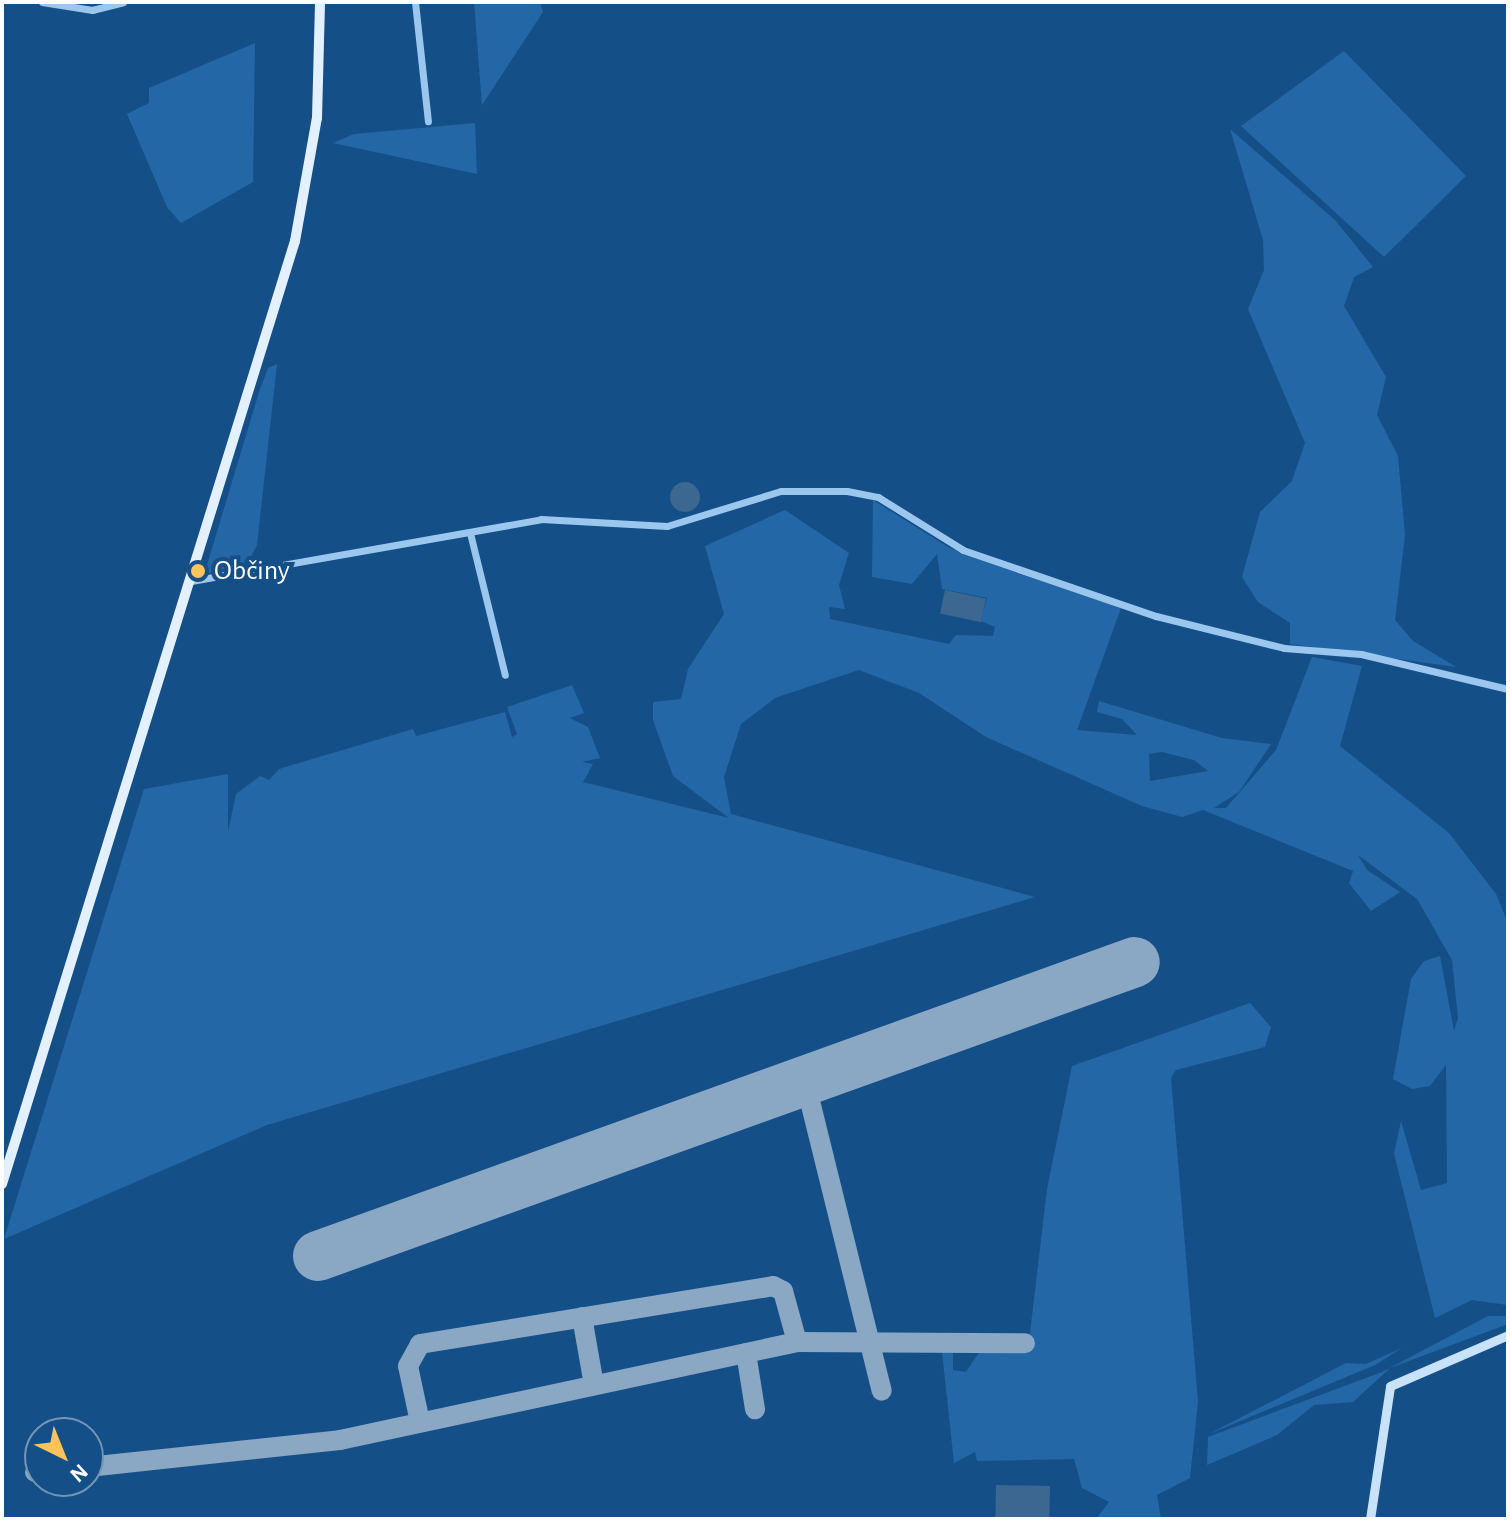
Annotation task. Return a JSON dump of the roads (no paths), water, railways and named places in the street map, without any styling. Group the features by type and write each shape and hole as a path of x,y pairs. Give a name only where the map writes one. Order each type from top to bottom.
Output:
{"main road":[{"path":"2,1184 299,224 317,118 320,2"}],"street":[{"path":"42,2 92,10 123,2"},
{"path":"415,2 428,121"},
{"path":"191,581 561,516 667,526 801,491 878,497 941,541 1156,616 1284,648 1361,654 1508,689"},
{"path":"470,533 505,675"},
{"path":"1370,1519 1390,1386 1508,1335"}],"place":[{"name":"Občiny","path":"198,571"}]}
